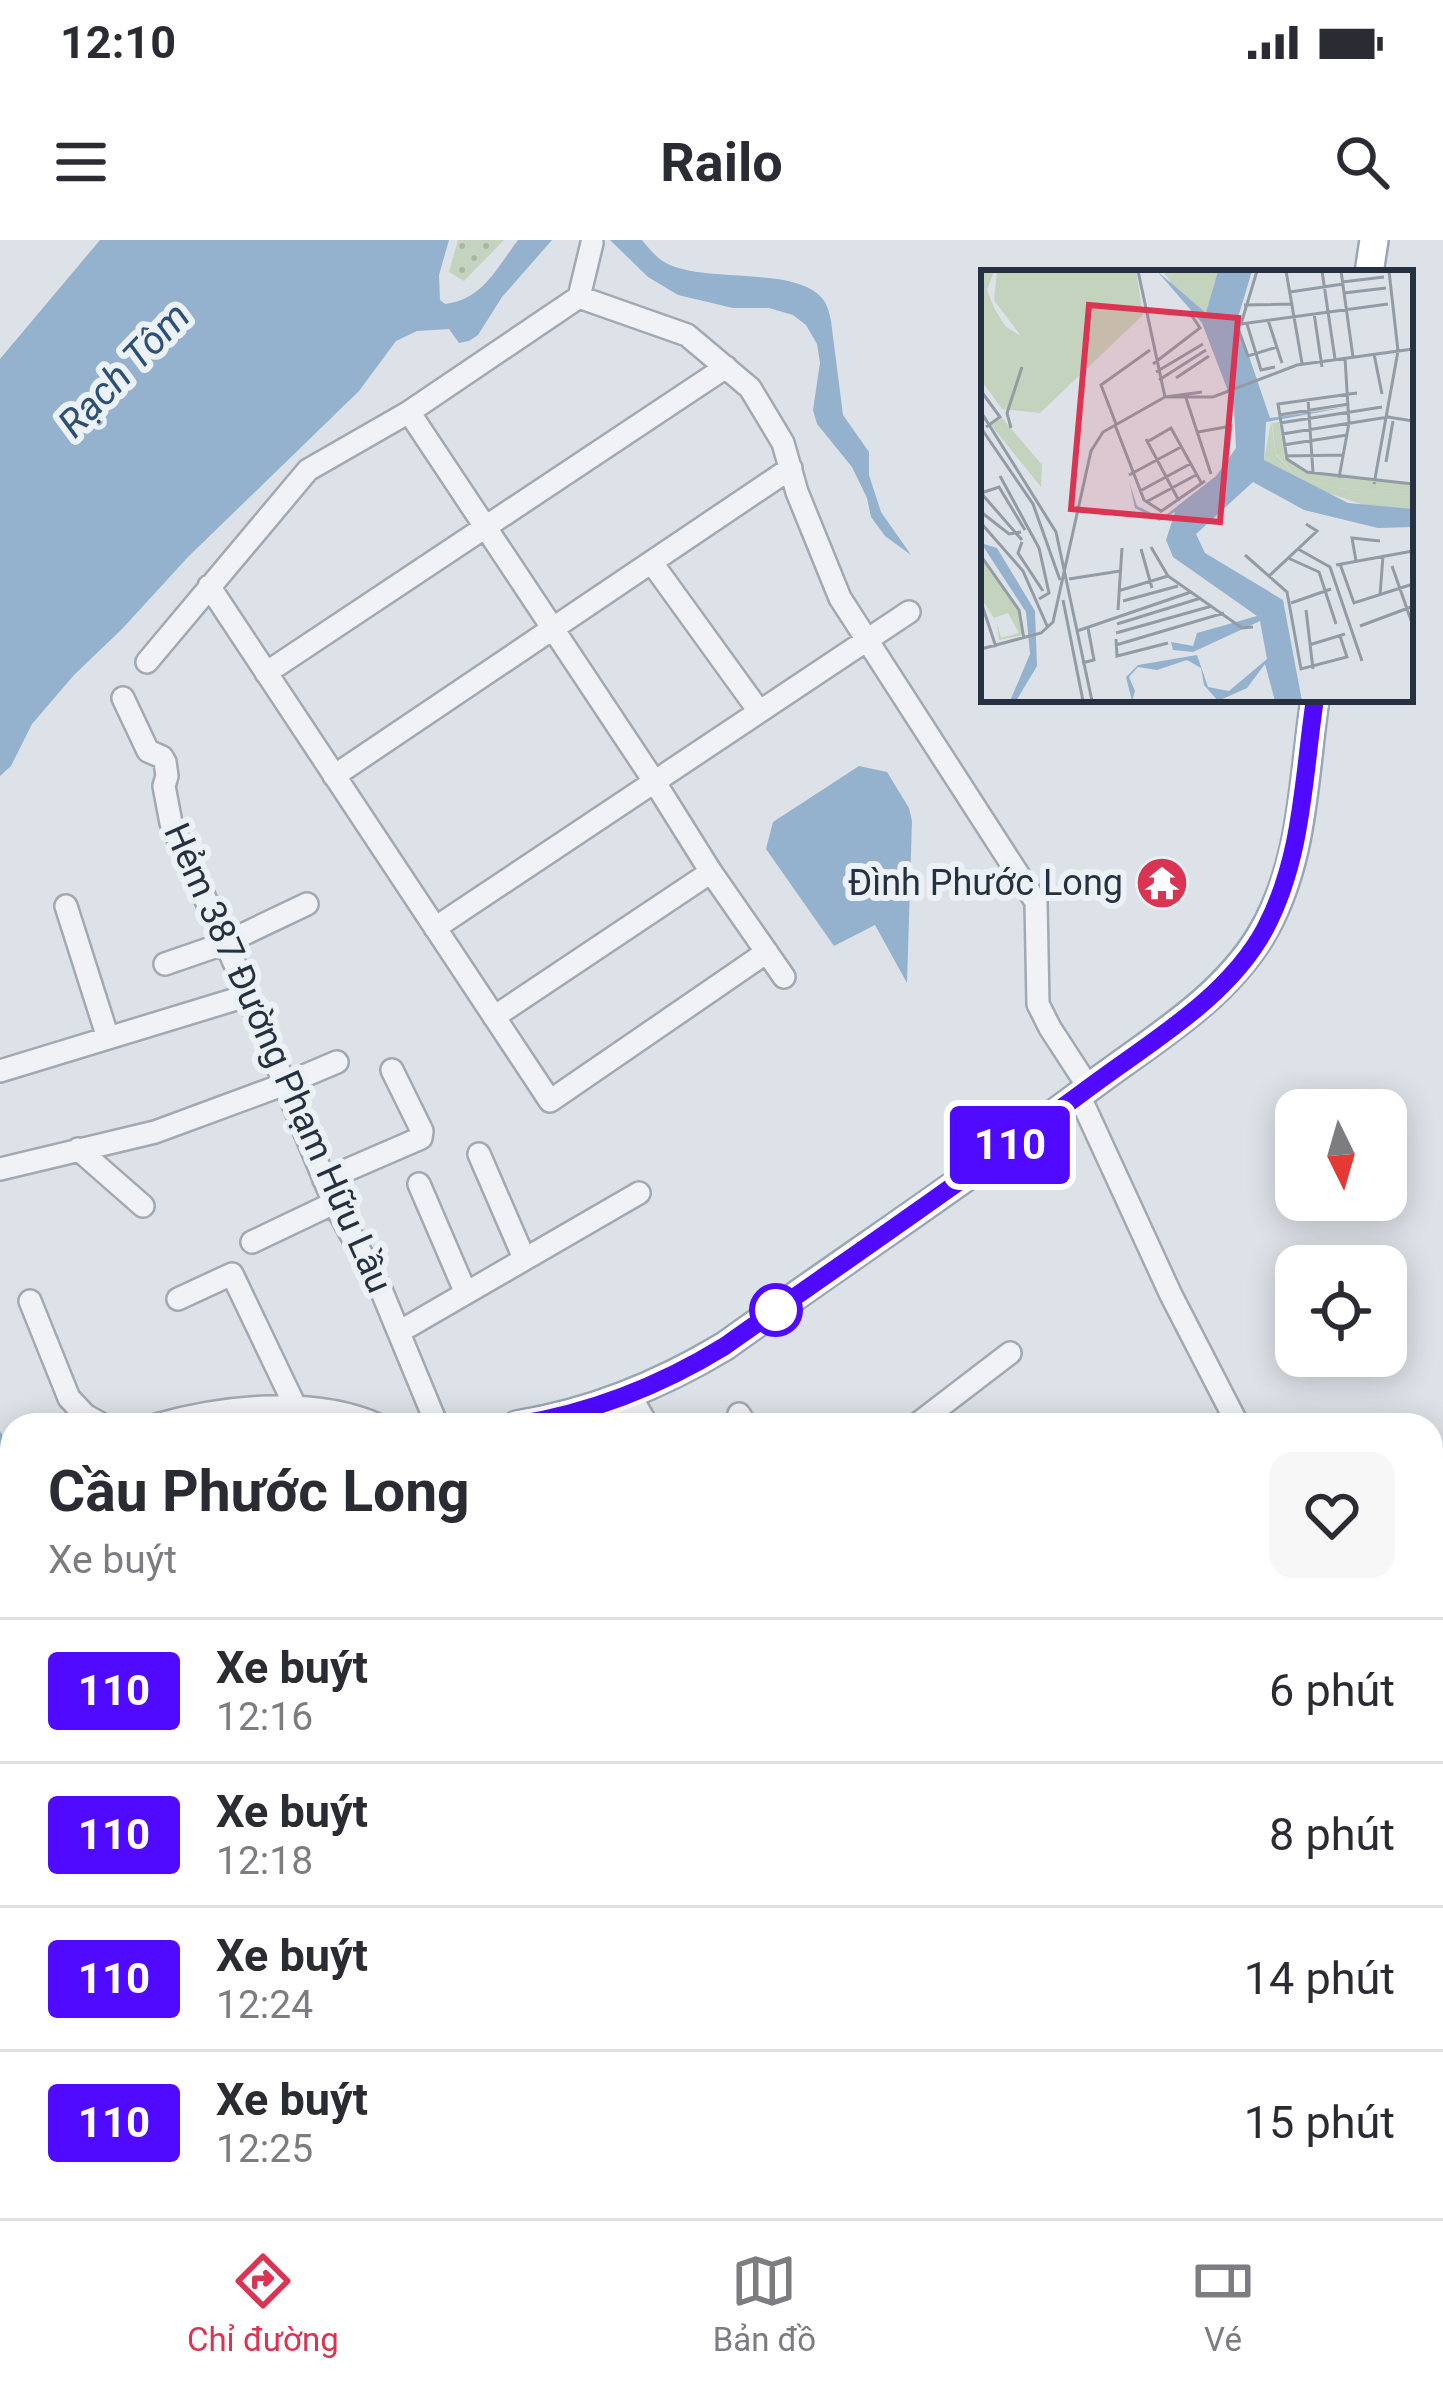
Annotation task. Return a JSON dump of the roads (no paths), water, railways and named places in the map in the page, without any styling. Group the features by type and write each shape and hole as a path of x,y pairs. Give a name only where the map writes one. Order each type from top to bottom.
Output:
{"main road":[{"path":"1369,270 1374,240"},
{"path":"571,1413 630,1395 725,1346 1202,1004 1258,941 1283,890 1297,841 1315,702"}],"street":[{"path":"147,662 308,470 409,412 579,297 592,243"},
{"path":"579,297 687,335 750,388 783,443 840,598 1036,902 1038,1004 1084,1091 1171,1295 1232,1413"},
{"path":"266,673 725,367"},
{"path":"409,412 784,977"},
{"path":"334,776 791,468"},
{"path":"652,562 759,711"},
{"path":"208,586 550,1101 767,952"},
{"path":"435,928 909,613"},
{"name":"Hẻm 387 Đường Phạm Hữu Lầu","path":"122,698 148,751 166,762 164,786 171,823 334,1203 382,1292 432,1413"},
{"path":"494,1018 711,872"},
{"path":"165,964 224,944 307,904"},
{"path":"65,906 108,1038"},
{"path":"0,1071 246,996"},
{"path":"0,1168 155,1132 337,1062"},
{"path":"324,1180 421,1138 422,1131 392,1070"},
{"path":"78,1149 143,1206"},
{"path":"479,1154 524,1258"},
{"path":"419,1184 465,1291"},
{"path":"399,1332 639,1193"},
{"path":"252,1242 334,1203"},
{"path":"178,1299 232,1274 296,1408"},
{"path":"30,1301 70,1398 83,1413"},
{"path":"932,1413 1010,1353"},
{"path":"619,1413 630,1395 640,1413"},
{"path":"215,1413 296,1408 341,1413"}],"water":[{"name":"Rạch Tôm","path":"100,240 449,240 439,275 440,300 445,304 479,289 518,240 552,240 469,341 459,343 449,329 417,331 396,341 359,391 74,675 32,724 11,766 0,776 0,359"},
{"path":"610,240 642,240 662,260 686,270 789,281 822,298 831,321 843,415 869,452 869,475 881,512 911,555 885,536 871,517 852,467 817,424 813,410 820,363 817,344 806,325 793,315 769,308 733,308 678,295 648,277"},
{"path":"859,766 887,772 912,821 907,983 875,925 834,946 766,849 773,822"}],"place":[{"name":"Đình Phước Long","path":"1162,883"}]}
